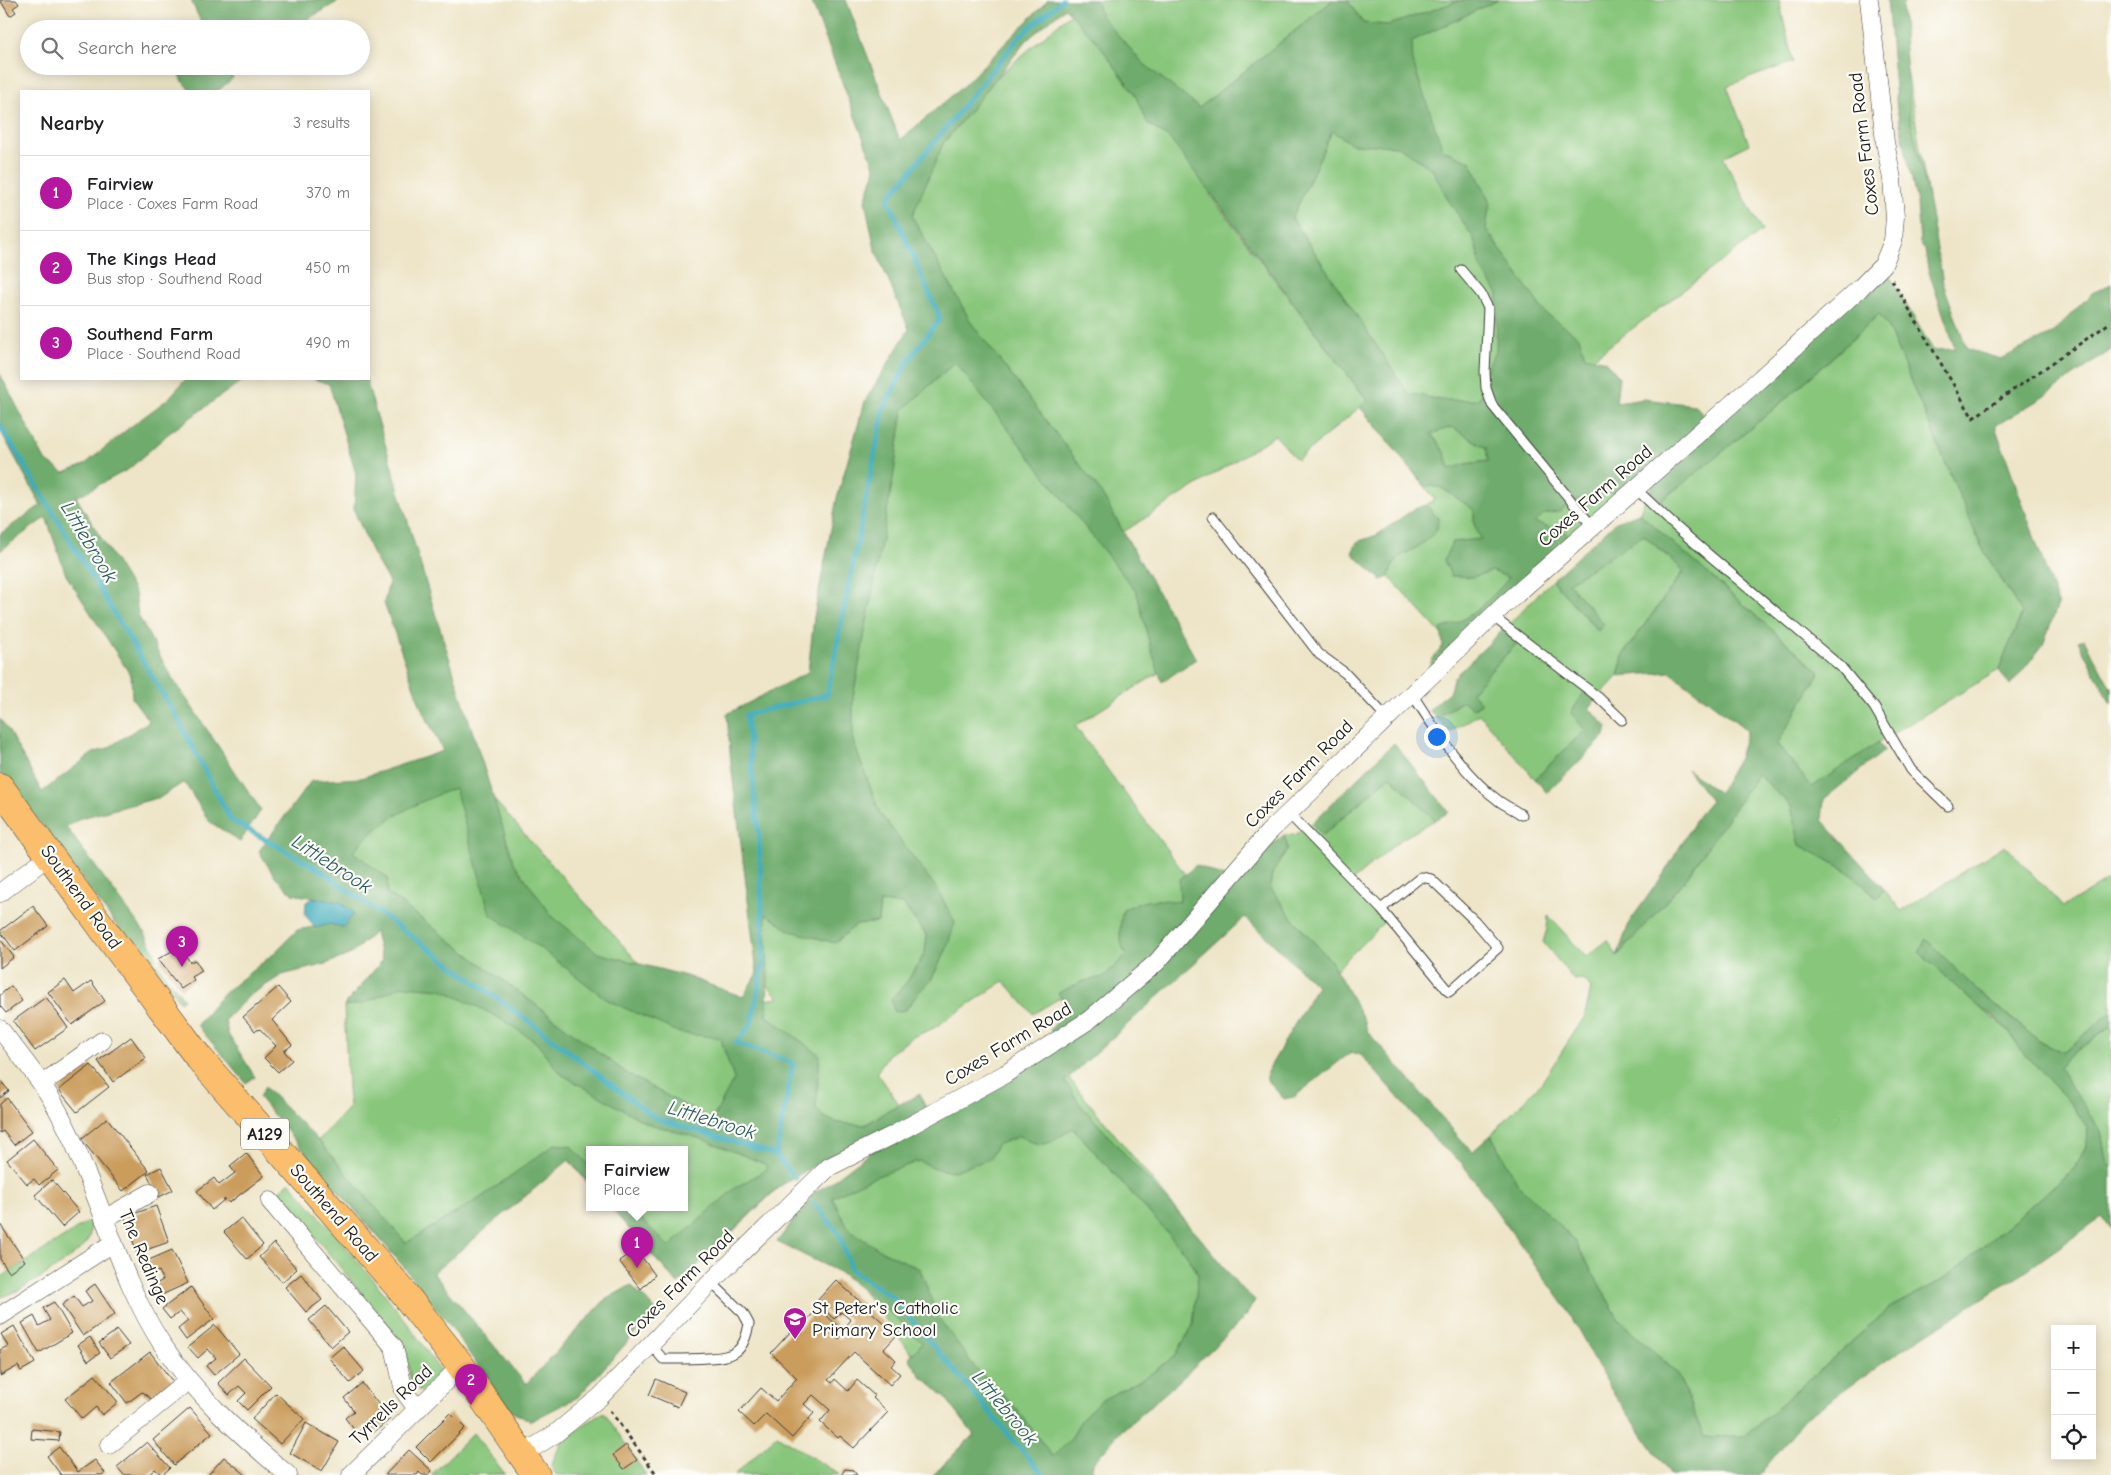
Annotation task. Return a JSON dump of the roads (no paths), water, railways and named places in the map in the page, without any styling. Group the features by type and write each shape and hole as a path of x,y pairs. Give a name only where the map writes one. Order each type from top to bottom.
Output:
{"main road":[{"name":"Southend Road","path":"0,787 199,1058 398,1286 461,1366 530,1464"}],"street":[{"name":"Coxes Farm Road","path":"530,1464 555,1434 600,1397 711,1282 829,1168 1005,1074 1089,1020 1157,962 1268,833 1492,616 1752,386 1883,265 1893,241 1895,217 1892,179 1885,142 1869,0"},
{"path":"0,893 50,855"},
{"name":"The Redinge","path":"0,1029 42,1084 73,1143 140,1306 162,1344 189,1380 236,1431 288,1475"},
{"path":"42,1084 102,1040"},
{"path":"104,1220 150,1194"},
{"path":"270,1201 394,1347 404,1391 417,1409"},
{"path":"0,1314 113,1243"},
{"name":"Tyrrells Road","path":"351,1475 461,1366"},
{"path":"109,1445 189,1380"}],"lane":[{"path":"1461,270 1481,294 1488,308 1485,372 1486,388 1492,405 1592,526"},
{"path":"1635,488 1676,526 1841,668 1874,707 1911,770 1948,806"},
{"path":"1213,517 1319,654 1344,673 1387,718"},
{"path":"1492,616 1598,697 1622,720"},
{"path":"1412,694 1439,736 1458,760 1498,800 1522,814"},
{"path":"1288,813 1381,909 1449,992 1498,948 1475,921 1431,879 1421,877 1381,909"},
{"path":"650,1344 663,1359 728,1357 735,1354 741,1348 746,1340 750,1324 743,1313 711,1282"}],"water":[{"path":"315,898 340,902 354,914 343,927 330,924 316,928 305,915 306,902"}],"waterway":[{"path":"776,1155 793,1063 736,1043 751,1025 764,961 759,836 746,715 827,695 884,408 907,363 940,318 888,199 1021,35 1062,0"},
{"name":"Littlebrook","path":"0,425 175,714 231,820 320,870 530,1022 655,1118 776,1155 795,1178"},
{"name":"Littlebrook","path":"814,1203 840,1235 851,1270 893,1298 1043,1475"}],"place":[{"name":"Southend Farm","path":"182,967"},
{"name":"Fairview","path":"637,1268"},
{"name":"St Peter's Catholic Primary School","path":"795,1340"},
{"name":"The Kings Head","path":"471,1405"}]}
